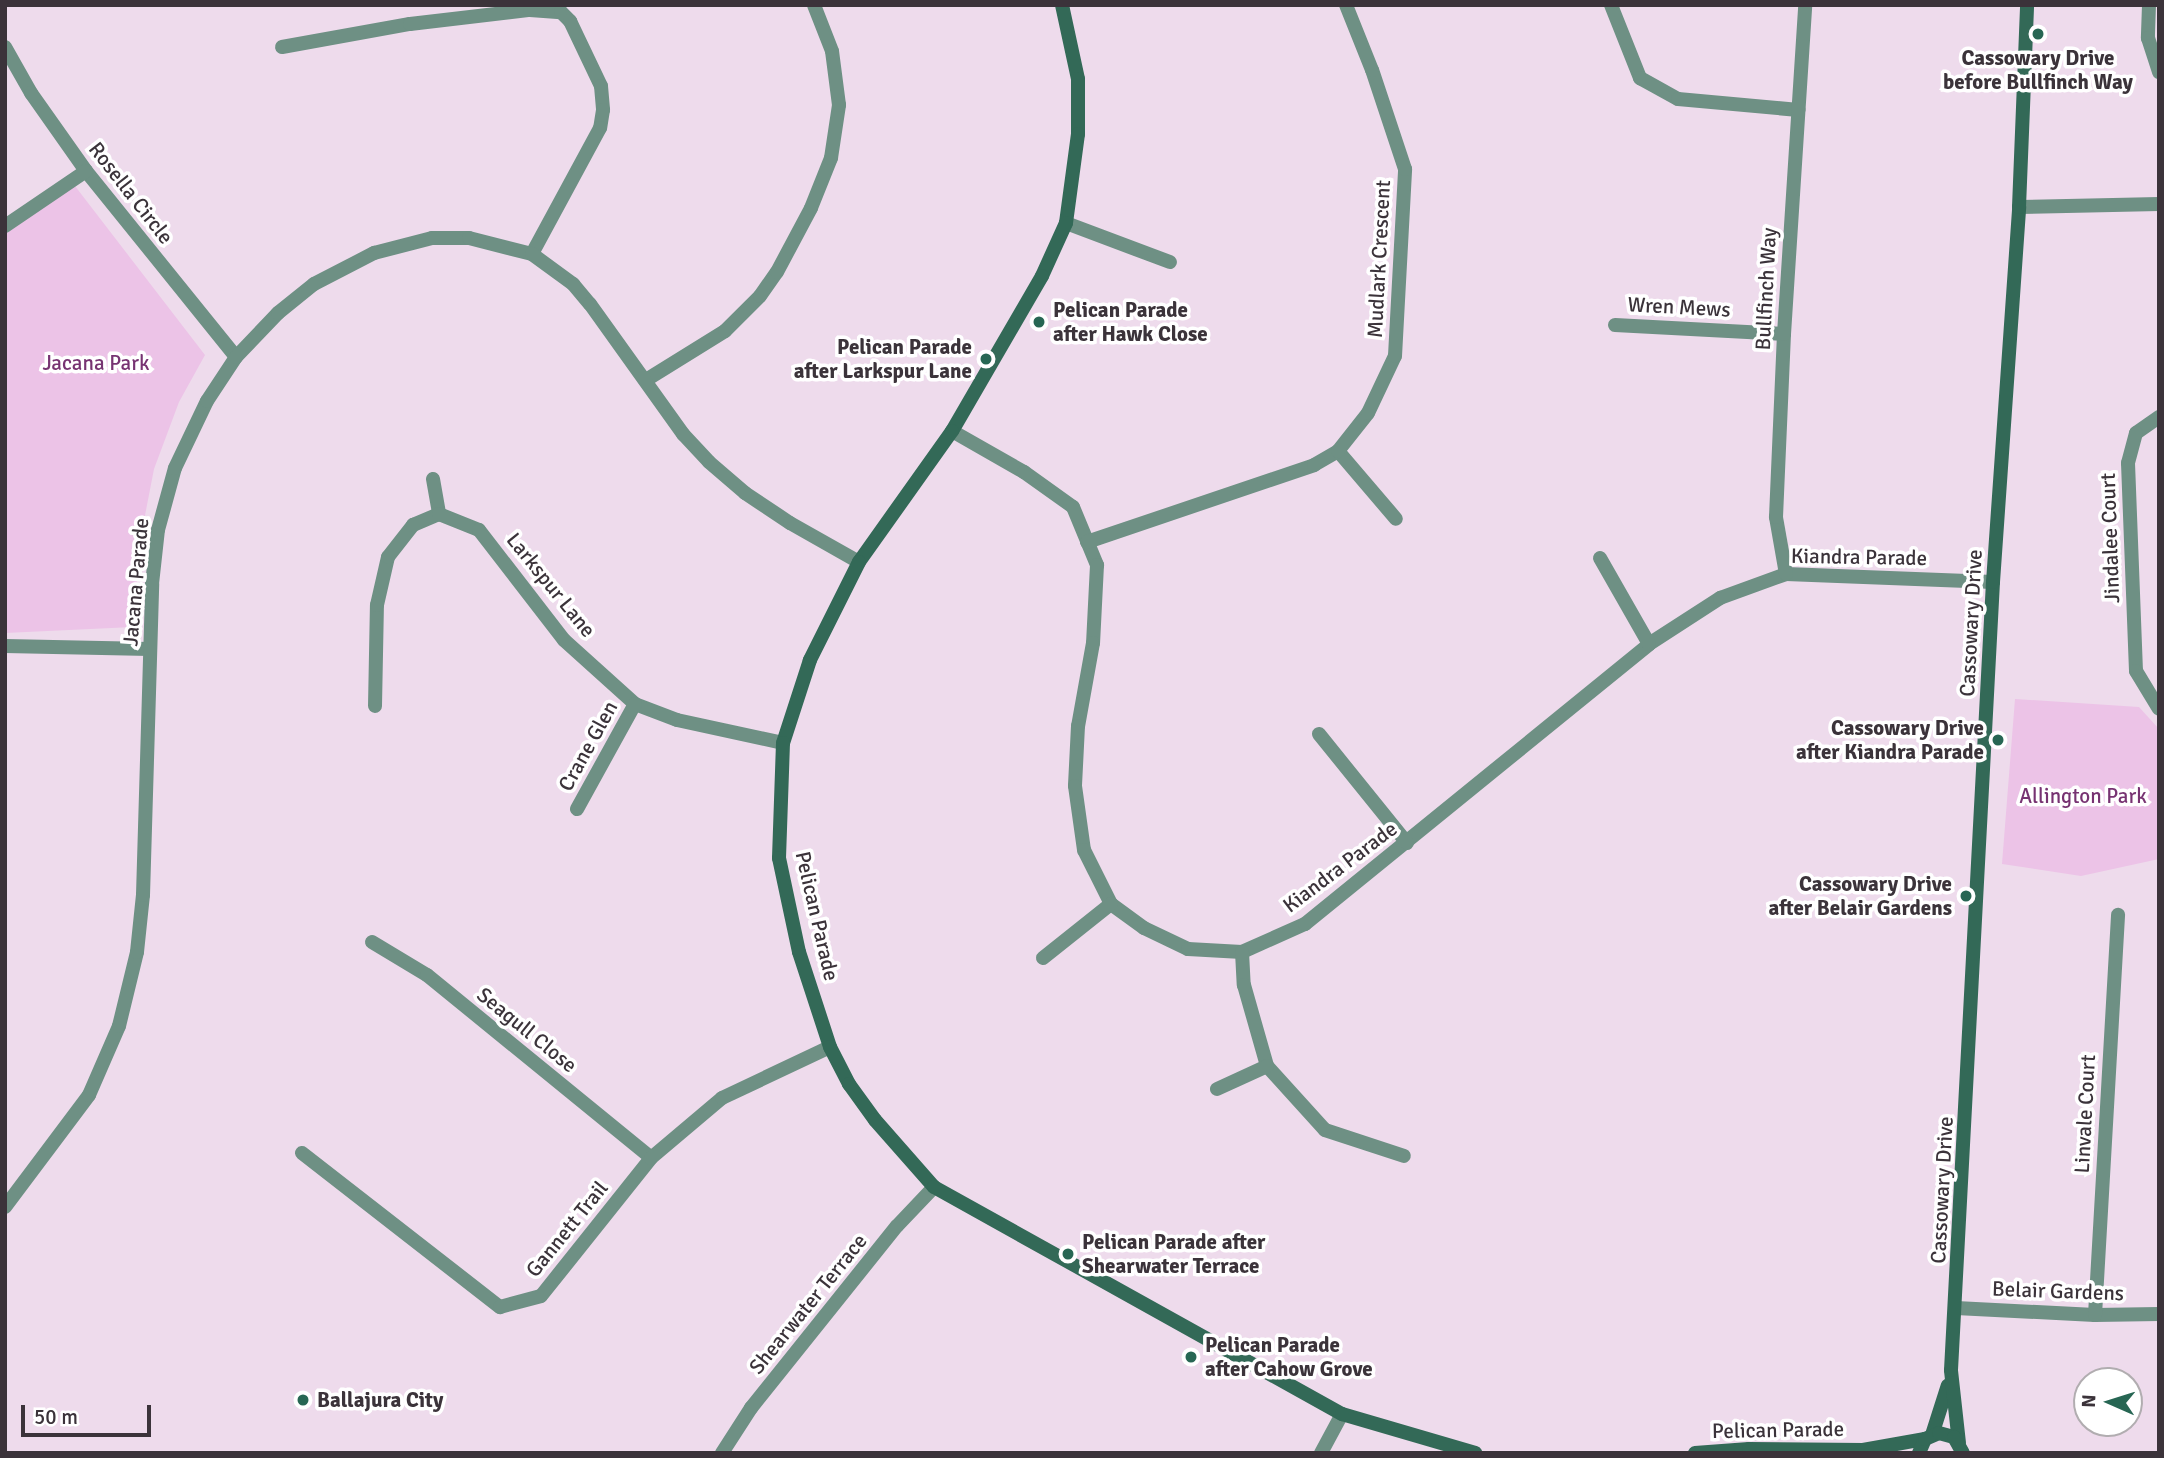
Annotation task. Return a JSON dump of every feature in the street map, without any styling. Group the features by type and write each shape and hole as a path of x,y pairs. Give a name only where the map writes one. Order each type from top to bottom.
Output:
{"street":[{"path":"646,380 724,331 760,296 777,272 811,208 831,158 839,105 831,51 814,5"},
{"name":"Pelican Parade","path":"1062,5 1078,79 1078,134 1066,223 1025,306 952,431 859,562 810,660 783,743 779,858 799,952 830,1047 849,1084 875,1120 934,1187 1342,1414 1475,1453"},
{"name":"Mudlark Crescent","path":"1087,542 1314,465 1338,451 1368,413 1395,356 1405,169 1372,70 1346,5"},
{"path":"1611,5 1640,78 1678,99 1798,110"},
{"name":"Bullfinch Way","path":"1786,574 1776,517 1784,334 1805,5"},
{"name":"Cassowary Drive","path":"1961,1448 1951,1370 1993,582 2019,207 2027,5"},
{"path":"2149,5 2148,38 2159,72"},
{"path":"282,47 410,24 530,10 561,12 569,21 601,86 603,110 600,128 532,254"},
{"name":"Rosella Circle","path":"5,47 31,93 86,172 236,356"},
{"path":"5,226 86,172"},
{"path":"2019,207 2159,204"},
{"path":"1066,223 1170,262"},
{"name":"Jacana Parade","path":"5,1208 89,1095 119,1026 137,952 143,895 152,584 158,530 175,468 207,401 236,356 278,313 314,284 350,264 400,244 432,238 469,238 532,254 573,284 683,434 745,492 790,523 859,562"},
{"name":"Wren Mews","path":"1615,325 1784,334"},
{"name":"Jindalee Court","path":"2159,416 2136,433 2127,463 2136,671 2159,709"},
{"name":"Kiandra Parade","path":"952,431 1024,472 1073,508 1097,565 1094,617 1078,726 1074,786 1084,850 1111,904 1144,928 1188,949 1242,952 1305,924 1649,644 1720,598 1786,574 1993,582"},
{"path":"1338,451 1396,519"},
{"path":"375,706 377,605 388,558 413,525 439,514 433,479"},
{"name":"Larkspur Lane","path":"439,514 479,530 564,640 635,704 677,720 783,743"},
{"path":"1600,558 1649,644"},
{"path":"5,646 150,649"},
{"name":"Crane Glen","path":"577,808 635,704"},
{"path":"1319,734 1407,842"},
{"path":"1043,958 1111,904"},
{"name":"Linvale Court","path":"2095,1315 2118,915"},
{"name":"Seagull Close","path":"372,942 427,975 651,1158"},
{"path":"1242,952 1244,985 1267,1066 1325,1130 1404,1156"},
{"name":"Gannett Trail","path":"302,1153 500,1307 541,1296 651,1158 722,1098 830,1047"},
{"path":"1217,1089 1267,1066"},
{"name":"Shearwater Terrace","path":"722,1453 751,1408 897,1227 934,1187"},
{"name":"Belair Gardens","path":"1956,1308 2095,1315 2159,1314"},
{"name":"Cassowary Drive","path":"1925,1442 1951,1370"},
{"path":"1321,1453 1342,1414"},
{"path":"1925,1442 1947,1434 1961,1448"},
{"name":"Pelican Parade","path":"1695,1453 1868,1451 1925,1442"}],"green space":[{"name":"Jacana Park","path":"75,186 205,355 179,402 154,469 141,536 133,627 5,633 5,234"},
{"name":"Allington Park","path":"2015,699 2139,707 2159,729 2159,859 2081,876 2002,864"}],"place":[{"name":"Cassowary Drive before Bullfinch Way","path":"2038,34"},
{"name":"Pelican Parade after Hawk Close","path":"1039,322"},
{"name":"Pelican Parade after Larkspur Lane","path":"986,359"},
{"name":"Cassowary Drive after Kiandra Parade","path":"1998,740"},
{"name":"Cassowary Drive after Belair Gardens","path":"1966,896"},
{"name":"Pelican Parade after Shearwater Terrace","path":"1068,1254"},
{"name":"Pelican Parade after Cahow Grove","path":"1191,1357"},
{"name":"Ballajura City","path":"303,1400"}]}
